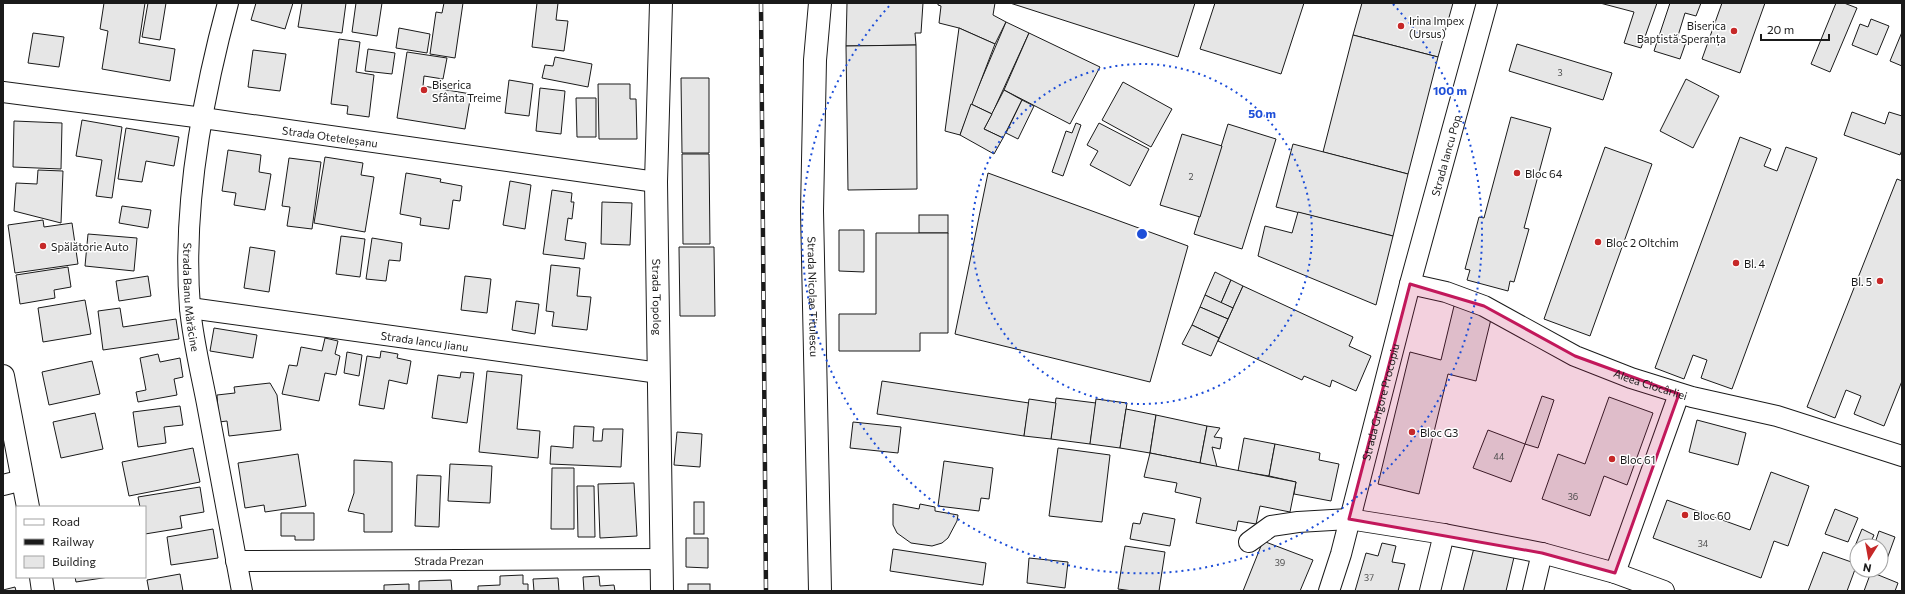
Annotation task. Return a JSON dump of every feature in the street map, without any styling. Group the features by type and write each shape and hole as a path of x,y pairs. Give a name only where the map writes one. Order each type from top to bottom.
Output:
{"main road":[{"name":"Strada Topolog","path":"661,3 656,182 662,591"},
{"name":"Strada Nicolae Titulescu","path":"820,3 815,60 812,211 820,591"},
{"path":"3,376 13,482 27,506"},
{"path":"41,578 43,591"}],"street":[{"name":"Strada Banu Mărăcine","path":"228,3 211,75 195,173 189,227 190,308 242,591"},
{"name":"Strada Iancu Pop","path":"1410,284 1487,3"},
{"name":"Strada Oteteleșanu","path":"3,92 203,118 656,182"},
{"name":"Aleea Ciocârliei","path":"1410,284 1446,292 1484,306 1575,356 1631,378 1680,394 1777,416 1902,456"},
{"name":"Strada Grigore Procopiu","path":"1328,591 1341,554 1410,284"},
{"name":"Strada Iancu Jianu","path":"190,308 659,373"},
{"path":"1615,573 1680,394"},
{"path":"1249,542 1271,526 1298,522 1349,519 1444,534 1542,553 1615,573 1664,591"},
{"path":"1430,591 1444,534"},
{"path":"1533,591 1542,553"},
{"name":"Strada Prezan","path":"236,561 662,559"}],"highlighted area":[{"path":"1410,284 1484,306 1575,356 1679,394 1615,573 1542,553 1349,519"}],"building":[{"path":"104,3 145,3 139,43 175,49 170,81 102,69 108,31 100,29"},
{"path":"148,3 166,3 160,40 142,37"},
{"path":"256,3 293,3 285,29 251,20"},
{"path":"302,3 346,3 342,33 298,27"},
{"path":"356,3 382,3 377,36 352,32"},
{"path":"444,3 463,3 455,58 430,54 436,12 442,13"},
{"path":"537,3 558,3 556,20 568,21 564,51 532,47"},
{"path":"847,3 923,3 921,33 915,33 916,45 846,46"},
{"path":"938,3 995,3 993,15 1006,22 995,44 959,28 939,23 941,6 938,5"},
{"path":"1010,3 1195,3 1178,57"},
{"path":"1215,3 1304,3 1281,74 1200,49"},
{"name":"Irina Impex (Ursus)","path":"1362,3 1453,3 1438,57 1353,35"},
{"path":"1600,3 1657,3 1641,48 1624,43 1634,12"},
{"path":"1670,3 1701,3 1696,16 1685,13 1677,39 1686,42 1680,59 1654,51"},
{"name":"Biserica Baptistă Speranța","path":"1722,3 1765,3 1740,73 1702,59"},
{"path":"1836,3 1844,3 1857,8 1830,72 1811,64"},
{"path":"1871,19 1889,26 1877,55 1852,45 1860,24 1868,27"},
{"path":"1006,22 1029,33 992,114 971,104"},
{"path":"399,28 430,34 427,53 396,48"},
{"path":"959,28 995,44 960,135 945,131"},
{"path":"1902,32 1902,66 1890,61"},
{"path":"33,33 64,37 59,67 28,63"},
{"path":"1029,33 1100,67 1070,124 1004,90"},
{"path":"1353,35 1438,57 1408,174 1323,152"},
{"path":"339,39 360,42 356,72 374,75 369,117 347,114 348,106 331,104"},
{"path":"1517,44 1612,73 1603,100 1509,71"},
{"path":"916,45 917,189 848,190 846,46"},
{"path":"368,49 395,53 392,74 365,71"},
{"path":"253,50 286,54 280,91 248,87"},
{"name":"Biserica Sfânta Treime","path":"407,52 447,58 443,79 424,76 423,86 471,94 465,129 397,118"},
{"path":"555,57 592,64 588,87 542,78 545,65 553,66"},
{"path":"681,78 709,78 709,153 682,153"},
{"path":"1686,79 1719,96 1693,148 1660,131"},
{"path":"509,80 533,84 529,116 505,113"},
{"path":"1123,82 1172,109 1151,147 1102,120"},
{"path":"598,84 630,84 630,99 636,99 637,139 599,139"},
{"path":"540,88 565,91 561,134 536,131"},
{"path":"1004,90 1022,100 1003,138 984,129"},
{"path":"576,98 596,98 596,137 577,137"},
{"path":"1022,100 1034,106 1018,139 1006,133"},
{"path":"971,104 992,114 984,129 1003,138 994,154 960,135"},
{"path":"1852,112 1885,124 1889,112 1902,116 1902,150 1900,155 1844,135"},
{"name":"Bloc 64","path":"1511,117 1551,128 1524,228 1529,229 1514,282 1510,281 1508,291 1467,280 1470,270 1465,269 1479,217 1484,218"},
{"path":"82,120 122,127 112,198 96,196 102,160 76,156"},
{"path":"14,121 62,123 61,169 13,167"},
{"path":"1076,123 1081,125 1063,176 1052,172 1066,131 1072,133"},
{"path":"1099,123 1149,149 1130,186 1090,165 1098,151 1087,145"},
{"path":"1228,124 1276,139 1242,249 1194,234"},
{"path":"126,128 179,137 174,166 146,161 142,182 118,179"},
{"path":"1182,134 1222,146 1200,217 1160,205"},
{"name":"Bl. 4","path":"1740,137 1771,149 1764,166 1777,171 1786,147 1817,158 1732,389 1701,378 1707,360 1693,355 1684,379 1655,368"},
{"path":"1293,144 1408,174 1393,236 1276,207"},
{"name":"Bloc 2 Oltchim","path":"1605,147 1652,164 1590,336 1544,319"},
{"path":"228,150 261,155 259,172 271,174 265,210 234,205 236,193 222,191"},
{"path":"682,154 709,154 710,244 683,244"},
{"path":"325,157 363,163 361,175 374,177 365,232 314,223"},
{"path":"289,158 321,162 312,229 287,226 290,207 282,206"},
{"path":"38,170 63,171 61,223 14,211 16,183 37,184"},
{"path":"406,173 441,179 440,182 462,186 460,201 453,200 449,229 420,225 421,218 400,214"},
{"path":"988,173 1188,246 1150,382 955,334"},
{"name":"Bl. 5","path":"1897,179 1902,181 1902,381 1884,426 1854,414 1861,396 1846,390 1835,418 1807,407"},
{"path":"510,181 531,185 525,229 503,225"},
{"path":"552,190 572,193 571,202 574,202 572,219 568,218 565,240 586,243 584,259 543,254"},
{"path":"602,202 632,203 630,245 601,244"},
{"path":"122,206 151,210 148,228 119,223"},
{"path":"1298,212 1393,236 1376,305 1258,256 1265,226 1292,233"},
{"path":"919,215 948,215 948,233 919,233"},
{"name":"Spălătorie Auto","path":"43,220 44,227 72,223 78,264 15,273 8,225"},
{"path":"839,230 864,230 864,272 839,271"},
{"path":"876,233 948,233 948,333 920,333 920,351 839,351 839,314 876,314"},
{"path":"88,234 137,238 134,271 85,266"},
{"path":"341,236 365,239 360,277 336,274"},
{"path":"372,238 402,243 400,261 389,260 386,281 366,279"},
{"path":"250,247 275,251 269,292 244,288"},
{"path":"679,247 714,247 715,316 680,316"},
{"path":"551,265 580,268 577,296 591,297 587,330 552,326 554,312 546,311"},
{"path":"68,267 71,287 54,290 55,298 20,304 16,275"},
{"path":"1215,272 1231,280 1221,303 1205,295"},
{"path":"148,276 151,296 119,301 116,281"},
{"path":"465,276 491,279 487,313 461,310"},
{"path":"1231,280 1243,286 1233,308 1221,303"},
{"path":"1243,286 1353,337 1349,346 1371,356 1356,391 1332,380 1330,387 1304,376 1302,380 1218,341"},
{"path":"1205,295 1233,308 1228,319 1200,307"},
{"path":"85,300 91,334 43,342 38,308"},
{"path":"516,301 539,304 535,334 512,330"},
{"name":"Bloc G3","path":"1454,306 1492,315 1476,381 1448,374 1419,494 1378,484 1410,352 1441,360"},
{"path":"1200,307 1228,319 1219,338 1192,325"},
{"path":"120,308 123,327 176,319 179,339 103,350 98,311"},
{"path":"1192,325 1219,338 1211,356 1182,344"},
{"path":"214,328 257,335 253,358 210,351"},
{"path":"325,338 338,341 335,354 340,356 336,375 325,373 319,401 282,394 289,365 297,366 301,347 322,351"},
{"path":"381,351 398,354 397,358 411,361 407,384 389,380 384,409 359,405 367,356 380,358"},
{"path":"347,352 362,355 359,376 344,373"},
{"path":"158,354 160,362 180,358 183,377 174,379 177,395 138,402 136,392 146,390 140,358"},
{"path":"92,361 100,394 49,405 42,372"},
{"path":"487,371 522,375 517,429 540,431 538,458 479,452"},
{"path":"461,372 474,373 467,423 432,418 438,375 460,378"},
{"path":"882,381 1029,403 1024,436 877,414"},
{"path":"270,383 277,395 281,430 229,436 227,421 219,422 217,395 235,393 234,387"},
{"path":"1542,396 1554,400 1538,448 1525,444"},
{"name":"Bloc 61","path":"1609,397 1653,413 1627,485 1604,476 1590,516 1542,499 1558,454 1585,464"},
{"path":"1056,398 1096,403 1090,444 1051,439"},
{"path":"1029,399 1056,403 1051,439 1024,436"},
{"path":"1096,399 1127,403 1120,448 1090,444"},
{"path":"180,406 183,425 164,427 166,443 138,447 133,412"},
{"path":"1126,409 1156,415 1150,453 1120,448"},
{"path":"95,413 103,449 61,458 53,422"},
{"path":"1156,415 1207,426 1200,463 1150,453"},
{"path":"1697,420 1746,433 1738,465 1689,452"},
{"path":"853,422 901,427 898,453 850,448"},
{"path":"574,426 594,427 593,441 602,441 603,429 623,429 621,467 550,464 551,446 573,448"},
{"path":"1207,426 1220,428 1214,437 1222,438 1220,449 1212,447 1217,467 1200,463"},
{"path":"1488,430 1525,444 1511,482 1473,468"},
{"path":"677,432 702,434 700,467 674,465"},
{"path":"1244,438 1275,444 1269,476 1238,471"},
{"path":"1275,444 1320,453 1319,460 1339,464 1331,501 1294,494 1296,482 1269,476"},
{"path":"193,448 200,482 129,496 122,462"},
{"path":"1058,448 1110,455 1102,522 1049,516"},
{"path":"1150,453 1296,482 1290,512 1260,506 1256,524 1238,521 1236,531 1196,523 1201,498 1175,492 1177,483 1144,477"},
{"path":"298,454 306,506 265,512 264,505 245,508 238,463"},
{"path":"354,460 392,462 392,532 364,532 364,514 348,511 354,493"},
{"path":"944,461 993,468 989,499 981,498 979,511 938,506"},
{"path":"450,464 492,466 490,503 448,501"},
{"path":"552,468 574,468 574,529 551,529"},
{"name":"Bloc 60","path":"1771,472 1809,486 1788,546 1774,541 1761,578 1653,538 1667,500 1750,530"},
{"path":"417,475 441,476 439,527 415,526"},
{"path":"634,483 637,536 600,538 598,484"},
{"path":"577,486 594,486 595,537 578,537"},
{"path":"200,487 204,512 180,516 182,528 146,534 146,506 140,506 138,497"},
{"path":"694,502 704,502 704,534 694,534"},
{"path":"893,504 919,509 920,504 935,507 935,511 958,515 957,521 948,538 942,543 932,546 911,543 897,533 893,525"},
{"path":"1835,509 1858,518 1848,542 1825,534"},
{"path":"281,513 314,513 314,540 295,540 295,536 281,536"},
{"path":"1143,513 1175,519 1170,546 1130,539 1133,523 1140,524"},
{"path":"213,529 218,558 171,565 167,537"},
{"path":"1862,529 1874,535 1873,538 1858,538"},
{"path":"1879,531 1895,537 1889,554 1889,538 1877,538"},
{"path":"686,538 708,538 708,568 686,567"},
{"path":"1263,541 1313,560 1300,591 1243,591"},
{"path":"1382,543 1396,546 1392,562 1405,564 1398,591 1355,591 1366,553 1378,556"},
{"path":"1475,544 1515,553 1506,591 1463,591"},
{"path":"1125,546 1165,552 1159,591 1133,591 1118,589"},
{"path":"893,549 986,563 983,585 890,571"},
{"path":"1823,552 1849,561 1849,578 1852,578 1847,591 1808,591"},
{"path":"1029,558 1068,562 1065,588 1027,583"},
{"path":"180,574 183,591 149,591 147,580"},
{"path":"523,575 523,584 528,584 528,591 478,591 478,586 500,585 500,576"},
{"path":"599,576 600,586 614,585 615,591 584,591 583,577"},
{"path":"75,578 102,578 76,582"},
{"path":"558,578 559,591 534,591 533,579"},
{"path":"1869,578 1886,578 1898,583 1895,591 1864,591"},
{"path":"451,580 452,591 419,591 419,581"},
{"path":"409,584 409,591 384,591 384,585"},
{"path":"688,584 710,584 710,591 688,591"},
{"path":"15,587 16,591 3,591 3,590"}],"railway":[{"path":"761,3 766,591"}],"place":[{"name":"Irina Impex (Ursus)","path":"1401,26"},
{"name":"Biserica Baptistă Speranța","path":"1734,31"},
{"name":"Biserica Sfânta Treime","path":"424,90"},
{"name":"Bloc 64","path":"1517,173"},
{"name":"Bloc 2 Oltchim","path":"1598,242"},
{"name":"Spălătorie Auto","path":"43,246"},
{"name":"Bl. 4","path":"1736,263"},
{"name":"Bl. 5","path":"1880,281"},
{"name":"Bloc G3","path":"1412,432"},
{"name":"Bloc 61","path":"1612,459"},
{"name":"Bloc 60","path":"1685,515"}]}
